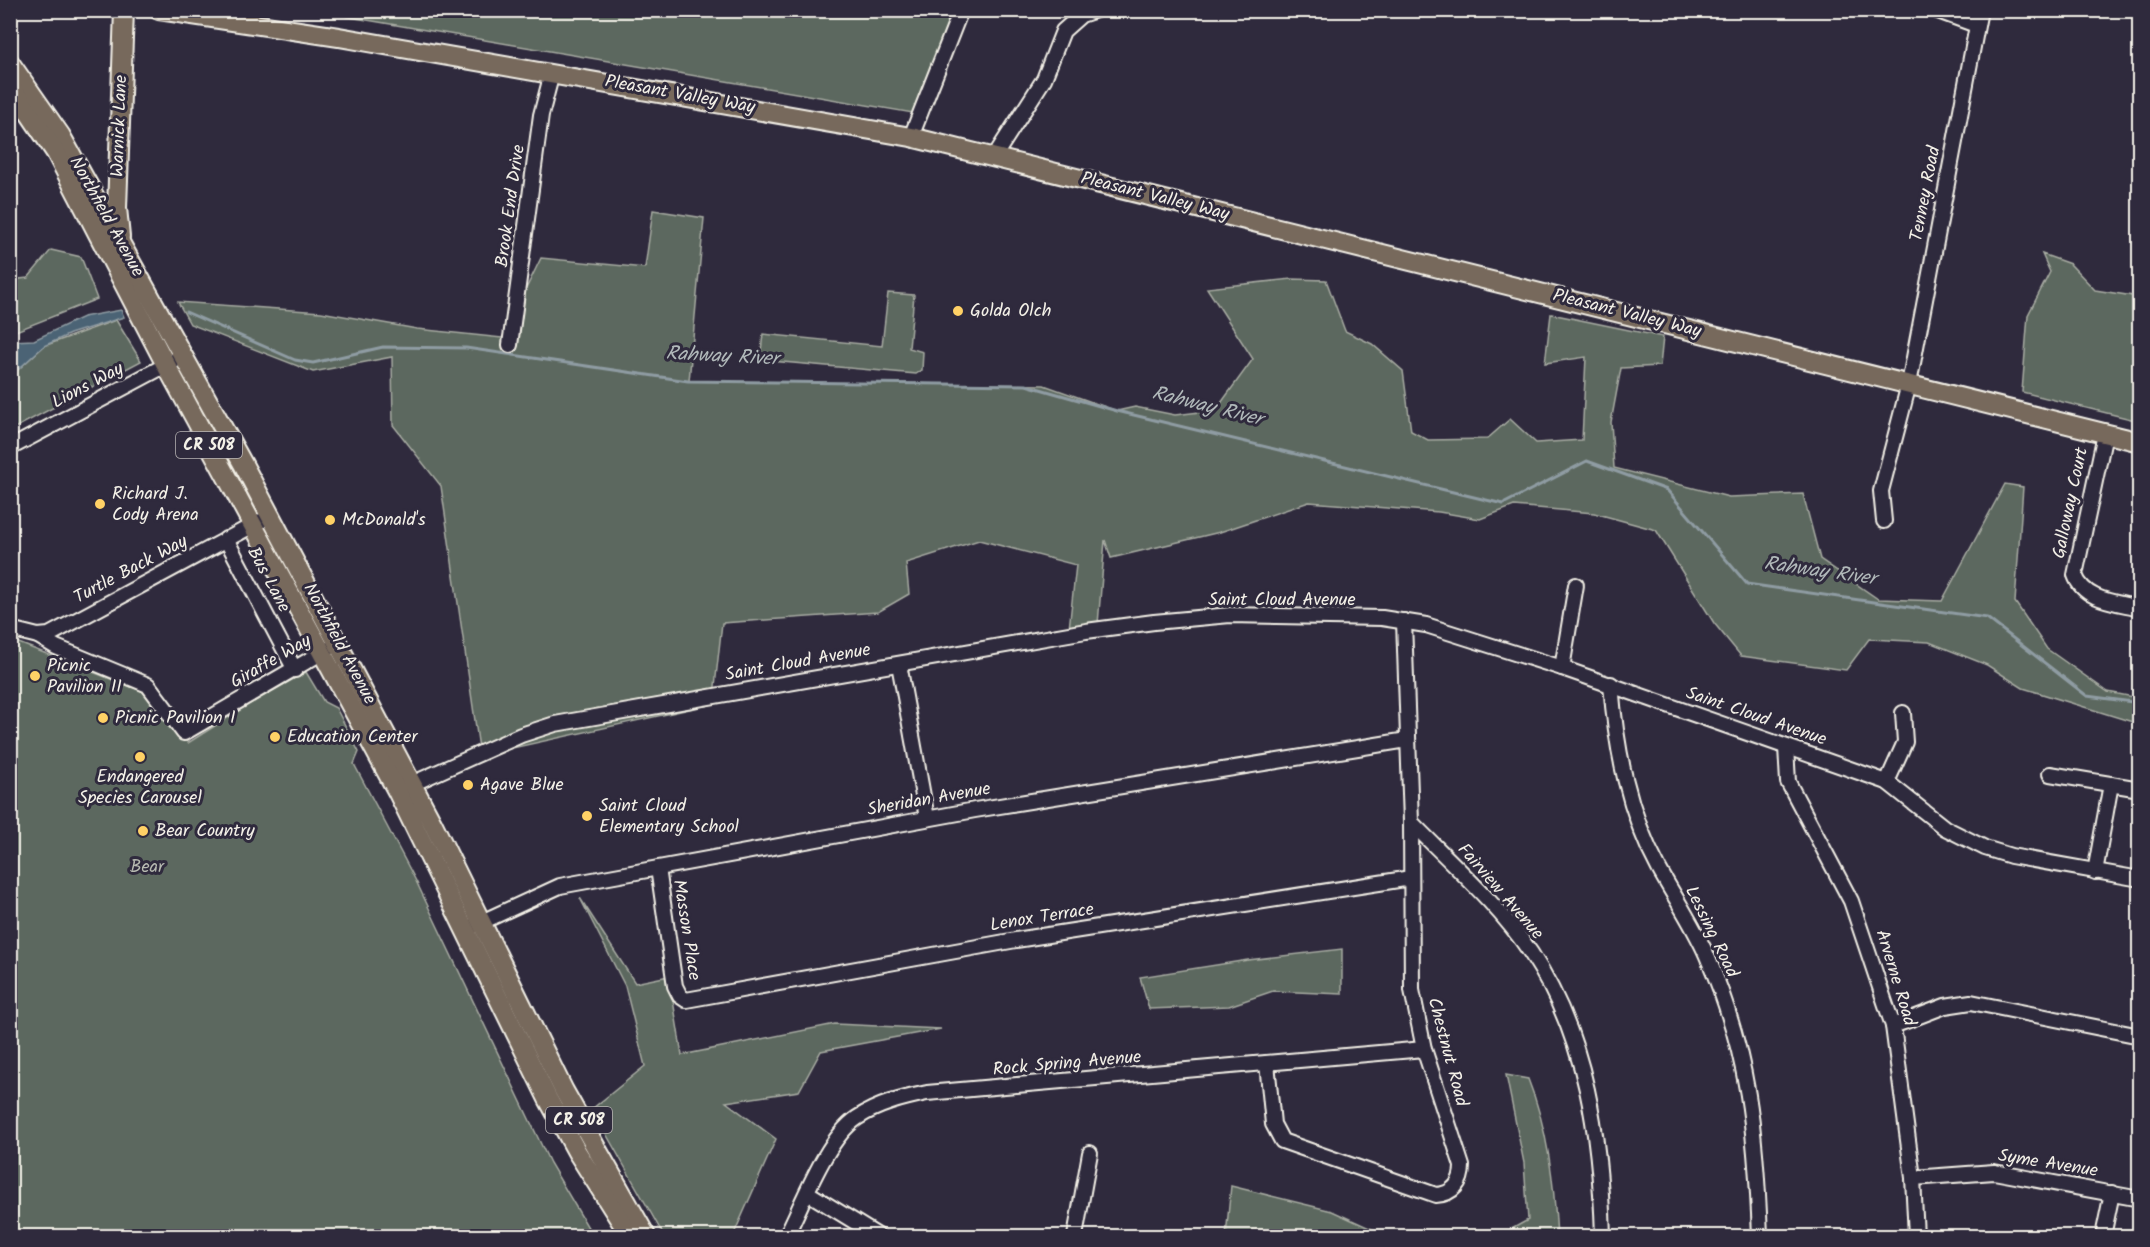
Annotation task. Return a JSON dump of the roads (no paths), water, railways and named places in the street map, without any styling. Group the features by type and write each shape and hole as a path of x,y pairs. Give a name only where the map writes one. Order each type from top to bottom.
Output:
{"main road":[{"name":"Warnick Lane","path":"120,242 117,208 124,10"},
{"name":"Pleasant Valley Way","path":"159,10 552,73 911,136 2139,442"},
{"name":"Northfield Avenue","path":"10,63 61,136 166,365 323,653 404,787"},
{"name":"Northfield Avenue","path":"10,85 98,218 120,242 183,356 338,642 404,787 474,926 646,1236"},
{"name":"Northfield Avenue","path":"474,926 548,1099 630,1236"}],"street":[{"path":"911,136 961,10"},
{"path":"994,157 1044,79 1063,31 1071,21 1096,10"},
{"path":"1935,10 1976,25"},
{"name":"Tenney Road","path":"1884,521 1881,491 1909,384 1980,10"},
{"name":"Brook End Drive","path":"510,345 541,115 552,73"},
{"name":"Lions Way","path":"10,448 183,356"},
{"name":"Galloway Court","path":"2105,434 2075,575 2078,583 2089,594 2139,609"},
{"name":"Turtle Back Way","path":"38,636 49,634 271,516"},
{"name":"Bus Lane","path":"226,539 295,670"},
{"path":"1562,668 1576,585"},
{"name":"Saint Cloud Avenue","path":"404,787 521,735 555,724 899,664 1154,622 1230,615 1382,618 1426,625 1562,668 1887,782 1945,828 1985,848 2011,856 2139,879"},
{"name":"Chestnut Road","path":"1267,1063 1274,1124 1282,1141 1429,1192 1443,1194 1456,1187 1460,1181 1462,1167 1424,1049 1412,990 1411,822 1404,621"},
{"name":"Giraffe Way","path":"10,629 38,636 56,647 148,685 184,733 295,670 338,642"},
{"path":"899,664 927,818"},
{"name":"Lessing Road","path":"1611,684 1620,764 1643,834 1658,867 1708,957 1746,1073 1757,1151 1760,1236"},
{"path":"1887,782 1905,742 1903,713"},
{"name":"Sheridan Avenue","path":"474,926 560,886 927,818 1407,740"},
{"name":"Arverne Road","path":"1786,747 1788,782 1851,901 1893,1026 1913,1178 1916,1236"},
{"path":"2050,774 2139,789"},
{"path":"2095,872 2111,784"},
{"name":"Fairview Avenue","path":"1411,822 1483,895 1513,931 1531,954 1566,1019 1593,1112 1600,1165 1603,1236"},
{"name":"Masson Place","path":"658,868 675,986 681,996"},
{"name":"Lenox Terrace","path":"681,996 692,1000 1016,940 1412,878"},
{"path":"1893,1026 1945,1006 1971,1002 2139,1036"},
{"name":"Rock Spring Avenue","path":"786,1236 832,1145 850,1125 873,1110 901,1098 927,1093 1424,1049"},
{"path":"1075,1236 1090,1153"},
{"name":"Syme Avenue","path":"1913,1178 1994,1172 2139,1199"},
{"path":"808,1192 878,1236"},
{"path":"2103,1236 2112,1193"}],"water":[{"path":"121,310 124,317 70,334 44,346 11,376 11,341 34,340 83,317"}],"waterway":[{"name":"Rahway River","path":"186,312 295,360 313,363 383,347 466,348 688,381 1026,385 1117,411 1503,504 1587,461 1667,490 1747,584 1987,618 2087,696 2140,703"}],"place":[{"name":"Golda Olch","path":"958,311"},
{"name":"Richard J. Cody Arena","path":"100,504"},
{"name":"McDonald's","path":"330,520"},
{"name":"Picnic Pavilion II","path":"35,676"},
{"name":"Picnic Pavilion I","path":"103,718"},
{"name":"Education Center","path":"275,737"},
{"name":"Endangered Species Carousel","path":"140,757"},
{"name":"Agave Blue","path":"468,785"},
{"name":"Saint Cloud Elementary School","path":"587,816"},
{"name":"Bear Country","path":"143,831"}],"park label":[{"name":"Bear","path":"147,867"}]}
